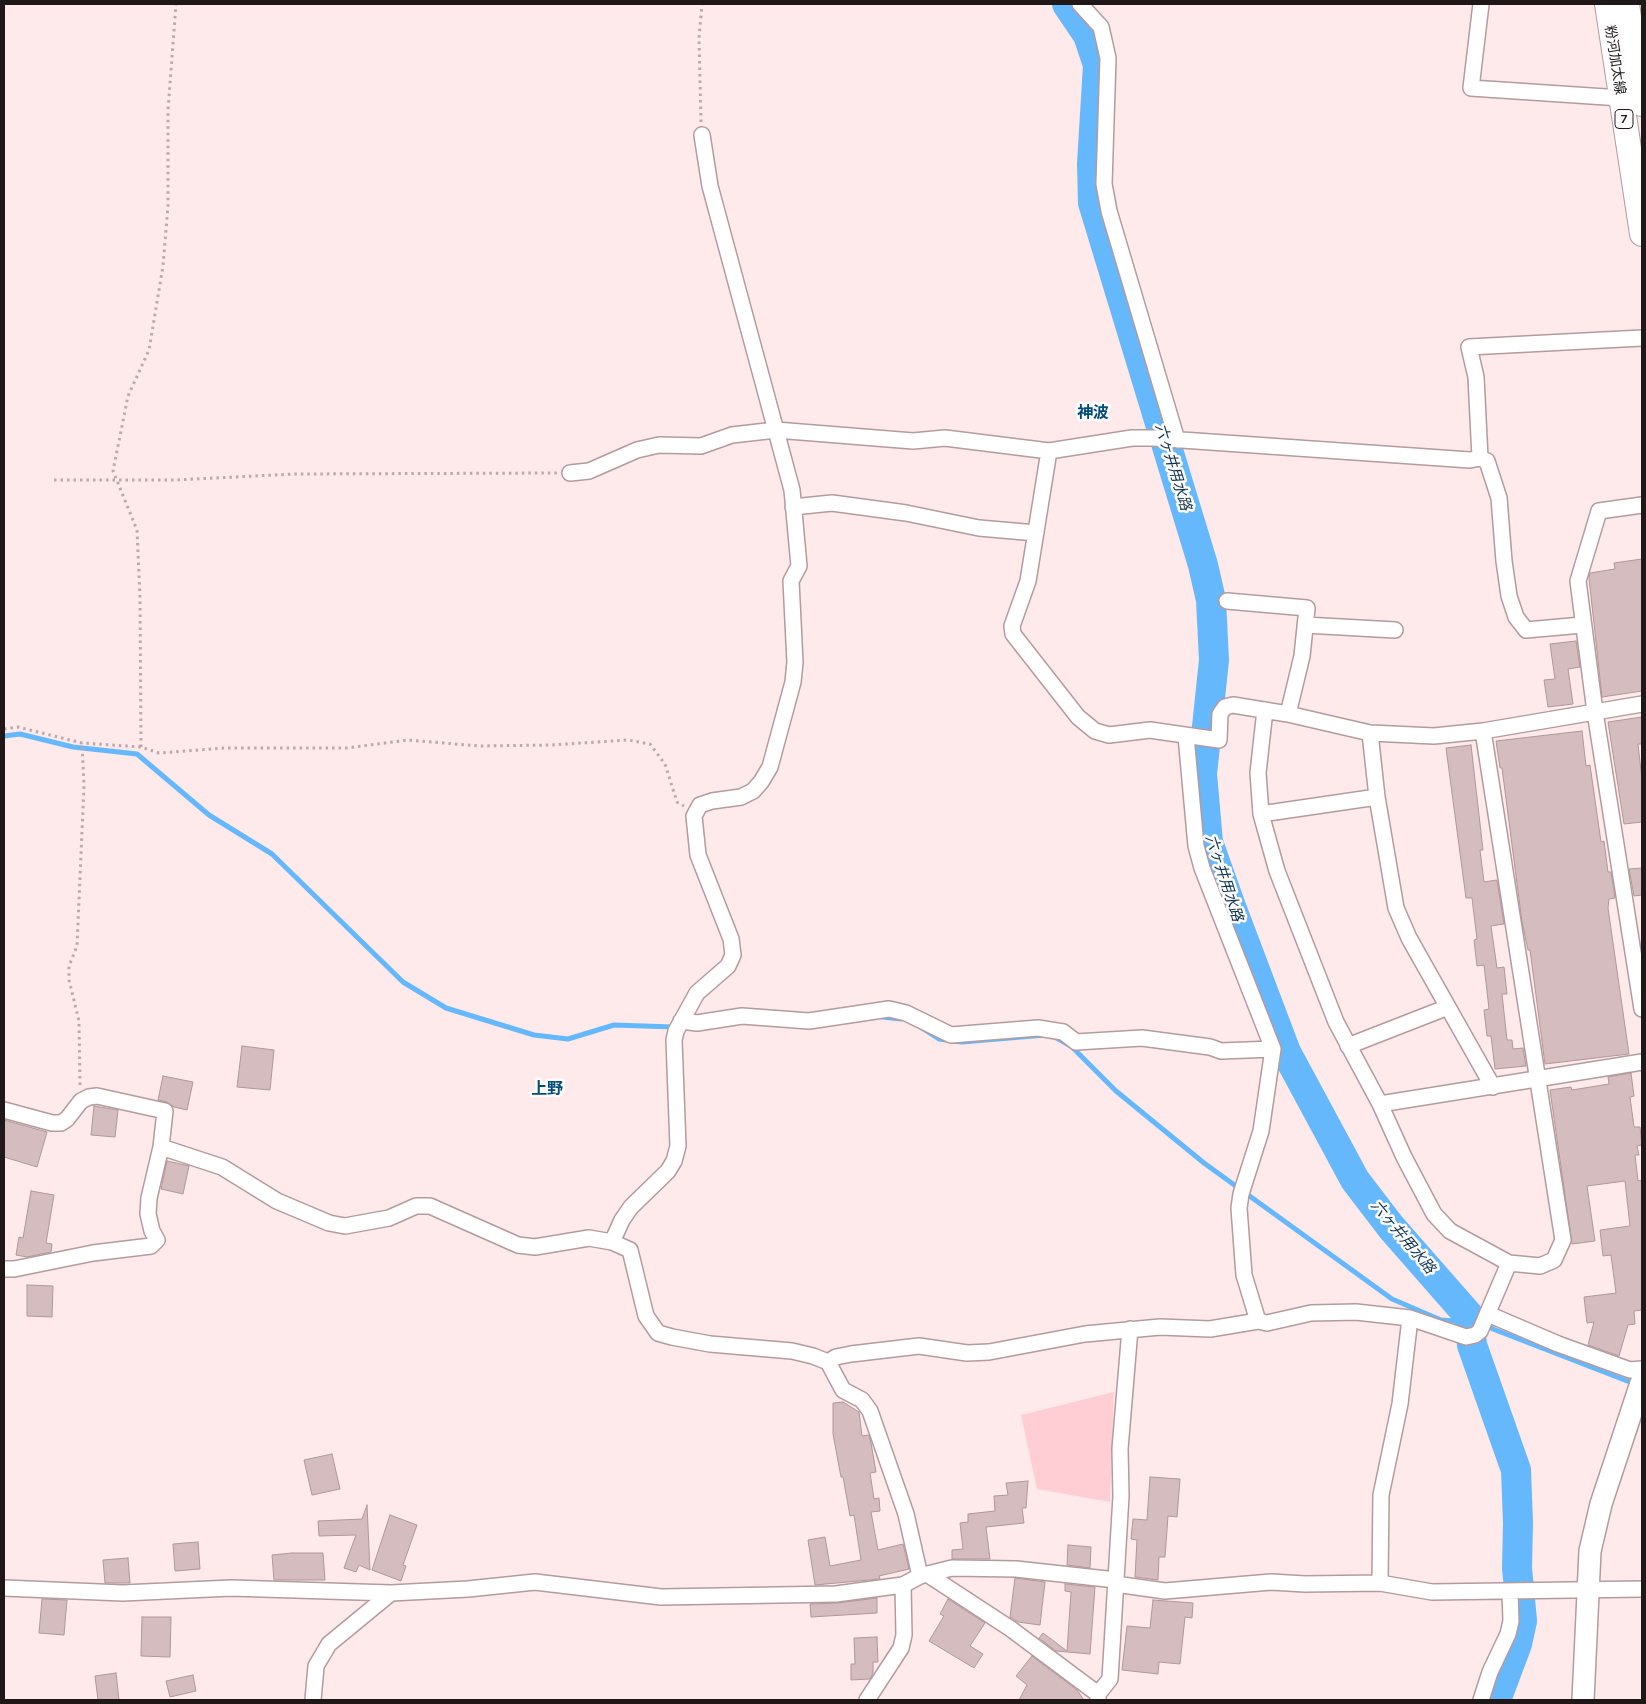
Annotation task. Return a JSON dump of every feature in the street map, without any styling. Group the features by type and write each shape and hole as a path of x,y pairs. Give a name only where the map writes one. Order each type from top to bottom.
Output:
{"main road":[{"name":"粉河加太線","path":"1607,4 1632,101"},
{"name":"粉河加太線","path":"1627,4 1642,234"}],"street":[{"path":"1080,4 1101,27 1108,58 1104,184 1109,211 1174,439"},
{"path":"1481,4 1470,88 1632,101"},
{"path":"612,1242 622,1220 631,1207 668,1171 674,1161 678,1146 674,1040 679,1025 697,994 728,966 733,955 731,939 698,855 694,816 700,805 712,801 742,797 753,791 770,766 793,682 795,662 791,581 799,566 792,490 710,186 702,135"},
{"path":"1480,458 1476,377 1469,347 1642,338"},
{"path":"570,473 589,471 636,450 659,445 701,446 732,435 776,430 913,441 945,438 1049,451 1132,438 1154,438 1470,460 1480,458 1487,461 1499,498 1504,561 1516,617 1526,630 1582,625"},
{"path":"1049,451 1028,581 1012,626 1013,634 1078,717 1095,731 1109,736 1150,730 1219,740 1220,714 1225,707 1233,705 1288,714 1370,732 1434,736 1483,731 1642,704"},
{"path":"793,507 832,503 906,513 979,528 1036,533"},
{"path":"1642,505 1599,510 1578,581 1582,625 1595,712 1642,1008"},
{"path":"1227,601 1307,608 1302,656 1288,714"},
{"path":"1305,625 1394,630"},
{"path":"1265,710 1258,773 1261,814 1277,871 1336,1022 1380,1104 1404,1157 1434,1214 1450,1231 1509,1263 1540,1266 1554,1260 1563,1240 1483,731"},
{"path":"1370,732 1377,797 1396,908 1409,938 1492,1087"},
{"path":"1198,737 1196,846 1202,868 1273,1049 1261,1131 1242,1189 1239,1208 1244,1275 1258,1320"},
{"path":"1261,814 1377,797"},
{"path":"1348,1046 1448,1007"},
{"path":"679,1025 742,1016 809,1021 889,1009 906,1012 950,1035 1038,1028 1063,1032 1076,1042 1142,1038 1210,1047 1221,1051 1273,1049"},
{"path":"1380,1104 1642,1062"},
{"path":"4,1110 52,1123 61,1123 67,1119 81,1101 97,1096 164,1111 161,1147 149,1198 148,1214 152,1231 157,1240 151,1246 93,1253 14,1269 4,1269"},
{"path":"161,1147 222,1167 277,1200 345,1226 389,1218 416,1206 430,1206 518,1245 535,1247 588,1238 612,1242 630,1250 646,1316 658,1333 672,1338 710,1344 792,1351 828,1362 842,1390 862,1400 870,1411 906,1514 924,1575 1011,1628 1098,1697 1110,1679 1121,1496 1120,1449 1130,1329"},
{"path":"1479,1327 1509,1263"},
{"path":"828,1362 836,1357 850,1354 919,1346 967,1353 989,1352 1085,1334 1130,1329 1160,1327 1210,1329 1258,1320 1268,1323 1311,1313 1356,1312 1479,1327 1558,1344 1630,1370 1642,1369"},
{"path":"1380,1583 1382,1495 1400,1404 1410,1318"},
{"path":"1582,1700 1586,1589 1590,1551 1601,1504 1640,1387"},
{"path":"4,1588 123,1593 231,1588 391,1593 468,1589 535,1582 661,1597 836,1594 903,1584 924,1575 952,1568 1016,1569 1115,1582 1165,1592 1271,1582 1305,1584 1380,1583 1432,1592 1642,1589"},
{"path":"867,1700 901,1648 904,1634 903,1584"},
{"path":"1481,1700 1490,1672 1508,1634 1517,1591"},
{"path":"313,1700 316,1666 329,1644 391,1593"}],"path":[{"path":"141,747 140,598 137,530 118,480 112,471 128,396 150,350 163,266 168,206 168,110 176,4"},
{"path":"702,4 699,38 702,135"},
{"path":"54,480 175,480 294,474 570,473"},
{"path":"4,729 18,727 82,745 141,747 159,753 225,748 347,748 408,740 479,746 551,745 628,740 650,744 665,764 677,802 697,811"},
{"path":"81,1101 79,1021 68,980 70,966 77,946 84,785 82,745"}],"shaded area":[{"path":"1114,1392 1110,1502 1037,1489 1021,1415"}],"building":[{"path":"1642,559 1642,691 1602,697 1590,573 1615,569 1614,563"},
{"path":"1576,641 1580,667 1568,669 1573,704 1548,707 1544,680 1555,679 1550,644"},
{"path":"1642,717 1642,744 1638,744 1642,780 1642,822 1624,824 1608,722"},
{"path":"1582,731 1586,766 1590,765 1601,842 1604,841 1608,872 1611,872 1615,898 1609,899 1608,908 1629,1054 1545,1064 1530,950 1528,950 1522,922 1502,768 1500,768 1496,741"},
{"path":"1471,745 1483,850 1480,850 1484,882 1497,880 1504,924 1491,926 1497,968 1504,967 1507,994 1502,994 1507,1040 1512,1040 1513,1049 1523,1048 1526,1066 1495,1069 1491,1036 1487,1036 1484,1010 1489,1009 1484,965 1477,966 1474,940 1477,939 1472,898 1466,898 1446,748"},
{"path":"1642,868 1642,895 1634,896 1629,869"},
{"path":"242,1046 274,1050 270,1090 237,1087"},
{"path":"1631,1073 1634,1096 1630,1097 1634,1127 1640,1127 1642,1145 1637,1146 1639,1155 1635,1155 1638,1181 1642,1180 1642,1310 1634,1311 1635,1324 1628,1325 1619,1356 1588,1345 1594,1322 1587,1323 1584,1297 1616,1293 1611,1255 1603,1256 1600,1230 1630,1226 1625,1181 1587,1186 1595,1241 1572,1244 1550,1090 1571,1087 1572,1090 1609,1084 1608,1077"},
{"path":"163,1076 193,1082 187,1110 158,1100"},
{"path":"94,1106 118,1110 115,1137 91,1135"},
{"path":"4,1120 47,1132 37,1167 4,1157"},
{"path":"167,1161 189,1166 183,1194 161,1189"},
{"path":"31,1191 54,1195 46,1243 52,1244 51,1252 27,1257 16,1255 19,1237 23,1238"},
{"path":"27,1285 53,1286 52,1317 27,1316"},
{"path":"843,1402 859,1412 862,1436 869,1435 871,1443 876,1472 870,1473 874,1499 879,1498 880,1511 871,1512 878,1550 903,1544 909,1569 879,1576 880,1579 815,1585 808,1540 825,1537 830,1566 861,1560 854,1515 850,1516 833,1434 833,1403"},
{"path":"332,1454 340,1489 312,1495 304,1460"},
{"path":"1150,1477 1180,1479 1177,1517 1168,1516 1165,1557 1159,1557 1158,1580 1135,1577 1137,1540 1131,1539 1133,1519 1147,1520"},
{"path":"1028,1481 1026,1508 1022,1508 1024,1523 986,1527 990,1559 952,1559 952,1550 963,1549 960,1523 968,1522 968,1514 995,1511 994,1496 1008,1495 1006,1483"},
{"path":"367,1505 370,1570 359,1565 356,1572 344,1568 356,1535 319,1536 318,1521 362,1519"},
{"path":"390,1515 417,1525 403,1565 406,1566 401,1581 372,1570"},
{"path":"198,1542 200,1569 175,1571 173,1544"},
{"path":"1068,1545 1091,1547 1090,1568 1067,1565"},
{"path":"323,1553 325,1580 274,1580 272,1555"},
{"path":"128,1558 130,1583 105,1583 103,1560"},
{"path":"1015,1578 1045,1582 1040,1625 1018,1622 1010,1617"},
{"path":"1065,1584 1095,1587 1090,1654 1056,1651 1039,1638 1043,1633 1067,1651 1071,1592 1065,1591"},
{"path":"877,1598 877,1613 811,1617 810,1604"},
{"path":"42,1599 67,1600 64,1635 39,1633"},
{"path":"948,1599 985,1623 970,1646 983,1654 974,1668 929,1641 944,1616 940,1614"},
{"path":"1153,1600 1193,1603 1192,1618 1185,1617 1180,1664 1159,1662 1158,1674 1122,1670 1127,1626 1150,1628"},
{"path":"142,1617 171,1617 170,1657 141,1656"},
{"path":"877,1637 878,1662 873,1662 873,1673 870,1679 851,1680 851,1664 855,1664 854,1638"},
{"path":"1032,1656 1077,1690 1084,1700 1019,1700 1027,1685 1016,1676"},
{"path":"116,1673 119,1700 98,1700 95,1676"},
{"path":"193,1675 196,1691 170,1697 166,1681"}],"waterway":[{"name":"六ヶ井用水路","path":"1067,4 1088,35 1098,65 1092,164 1093,203 1203,565 1211,600 1214,660 1202,774 1208,842 1286,1052 1355,1180 1391,1227 1469,1316 1472,1345 1516,1470 1517,1568 1522,1621 1517,1644 1496,1700"},
{"path":"4,736 20,734 73,747 137,754 209,815 272,854 403,982 446,1008 534,1035 568,1039 614,1025 674,1027"},
{"path":"882,1017 901,1019"},
{"path":"922,1028 939,1039 962,1042 1045,1035"},
{"path":"1053,1036 1071,1046 1116,1091 1204,1163 1392,1299 1441,1320 1470,1322"},
{"path":"1469,1316 1493,1329 1635,1384"}],"district":[{"name":"神波","path":"1093,413"},
{"name":"上野","path":"547,1089"}]}
